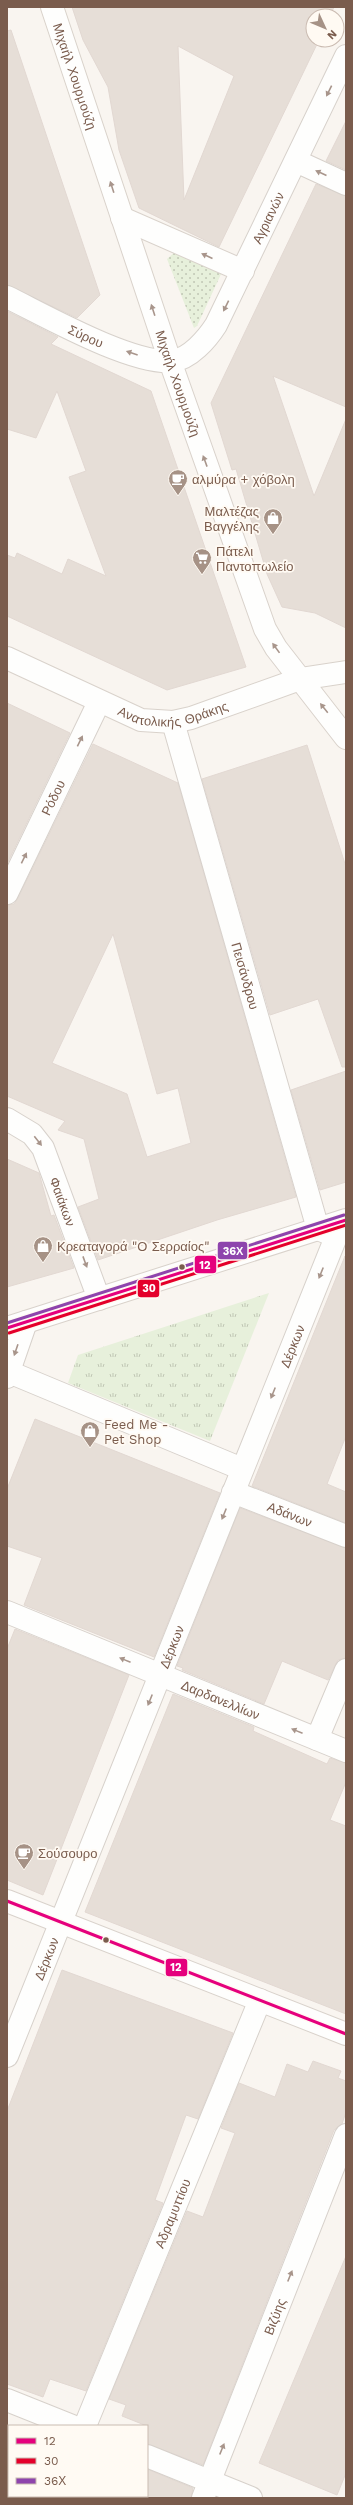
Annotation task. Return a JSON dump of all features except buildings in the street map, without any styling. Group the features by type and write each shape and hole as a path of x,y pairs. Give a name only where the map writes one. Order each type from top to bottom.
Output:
{"street":[{"name":"Μιχαήλ Χουρμούζη","path":"52,7 170,361 265,629 272,642 346,738"},
{"name":"Αγριανών","path":"170,361 191,352 212,331 243,271 346,56"},
{"path":"296,161 346,184"},
{"path":"122,218 243,271"},
{"name":"Σύρου","path":"7,297 115,347 154,359 170,361"},
{"name":"Ανατολικής Θράκης","path":"7,658 99,702 141,720 172,722 191,718 300,679 346,672"},
{"name":"Ρόδου","path":"7,893 99,702"},
{"name":"Πεισάνδρου","path":"172,722 337,1232"},
{"name":"Φαιάκων","path":"7,1119 32,1134 43,1148 99,1299"},
{"path":"242,1470 8,1375 16,1325 99,1299 337,1232"},
{"name":"Δέρκων","path":"7,2056 337,1232"},
{"name":"Αδάνων","path":"233,1492 346,1536"},
{"name":"Δαρδανελλίων","path":"7,1612 346,1751"},
{"path":"317,1739 346,1670"},
{"path":"7,1901 346,2034"},
{"name":"Αδραμυττίου","path":"85,2425 260,2000"},
{"name":"Βιζύης","path":"206,2490 346,2135"},
{"path":"7,2400 51,2422 67,2425"},
{"path":"148,2457 206,2490 251,2498"}],"green space":[{"path":"176,251 222,272 197,326 194,328 167,259"},
{"path":"269,1293 210,1441 68,1383 78,1355"}],"transit line":[{"name":"36Χ","path":"7,1323 344,1215"},
{"name":"12","path":"7,1328 346,1220"},
{"name":"30","path":"9,1333 346,1225"},
{"name":"12","path":"7,1901 346,2034"}],"place":[{"name":"αλμύρα + χόβολη","path":"178,496"},
{"name":"Μαλτέζας Βαγγέλης","path":"273,535"},
{"name":"Πάτελι Παντοπωλείο","path":"202,575"},
{"name":"Κρεαταγορά \"Ο Σερραίος\"","path":"43,1263"},
{"name":"Feed Me - Pet Shop","path":"90,1448"},
{"name":"Σούσουρο","path":"24,1870"}]}
